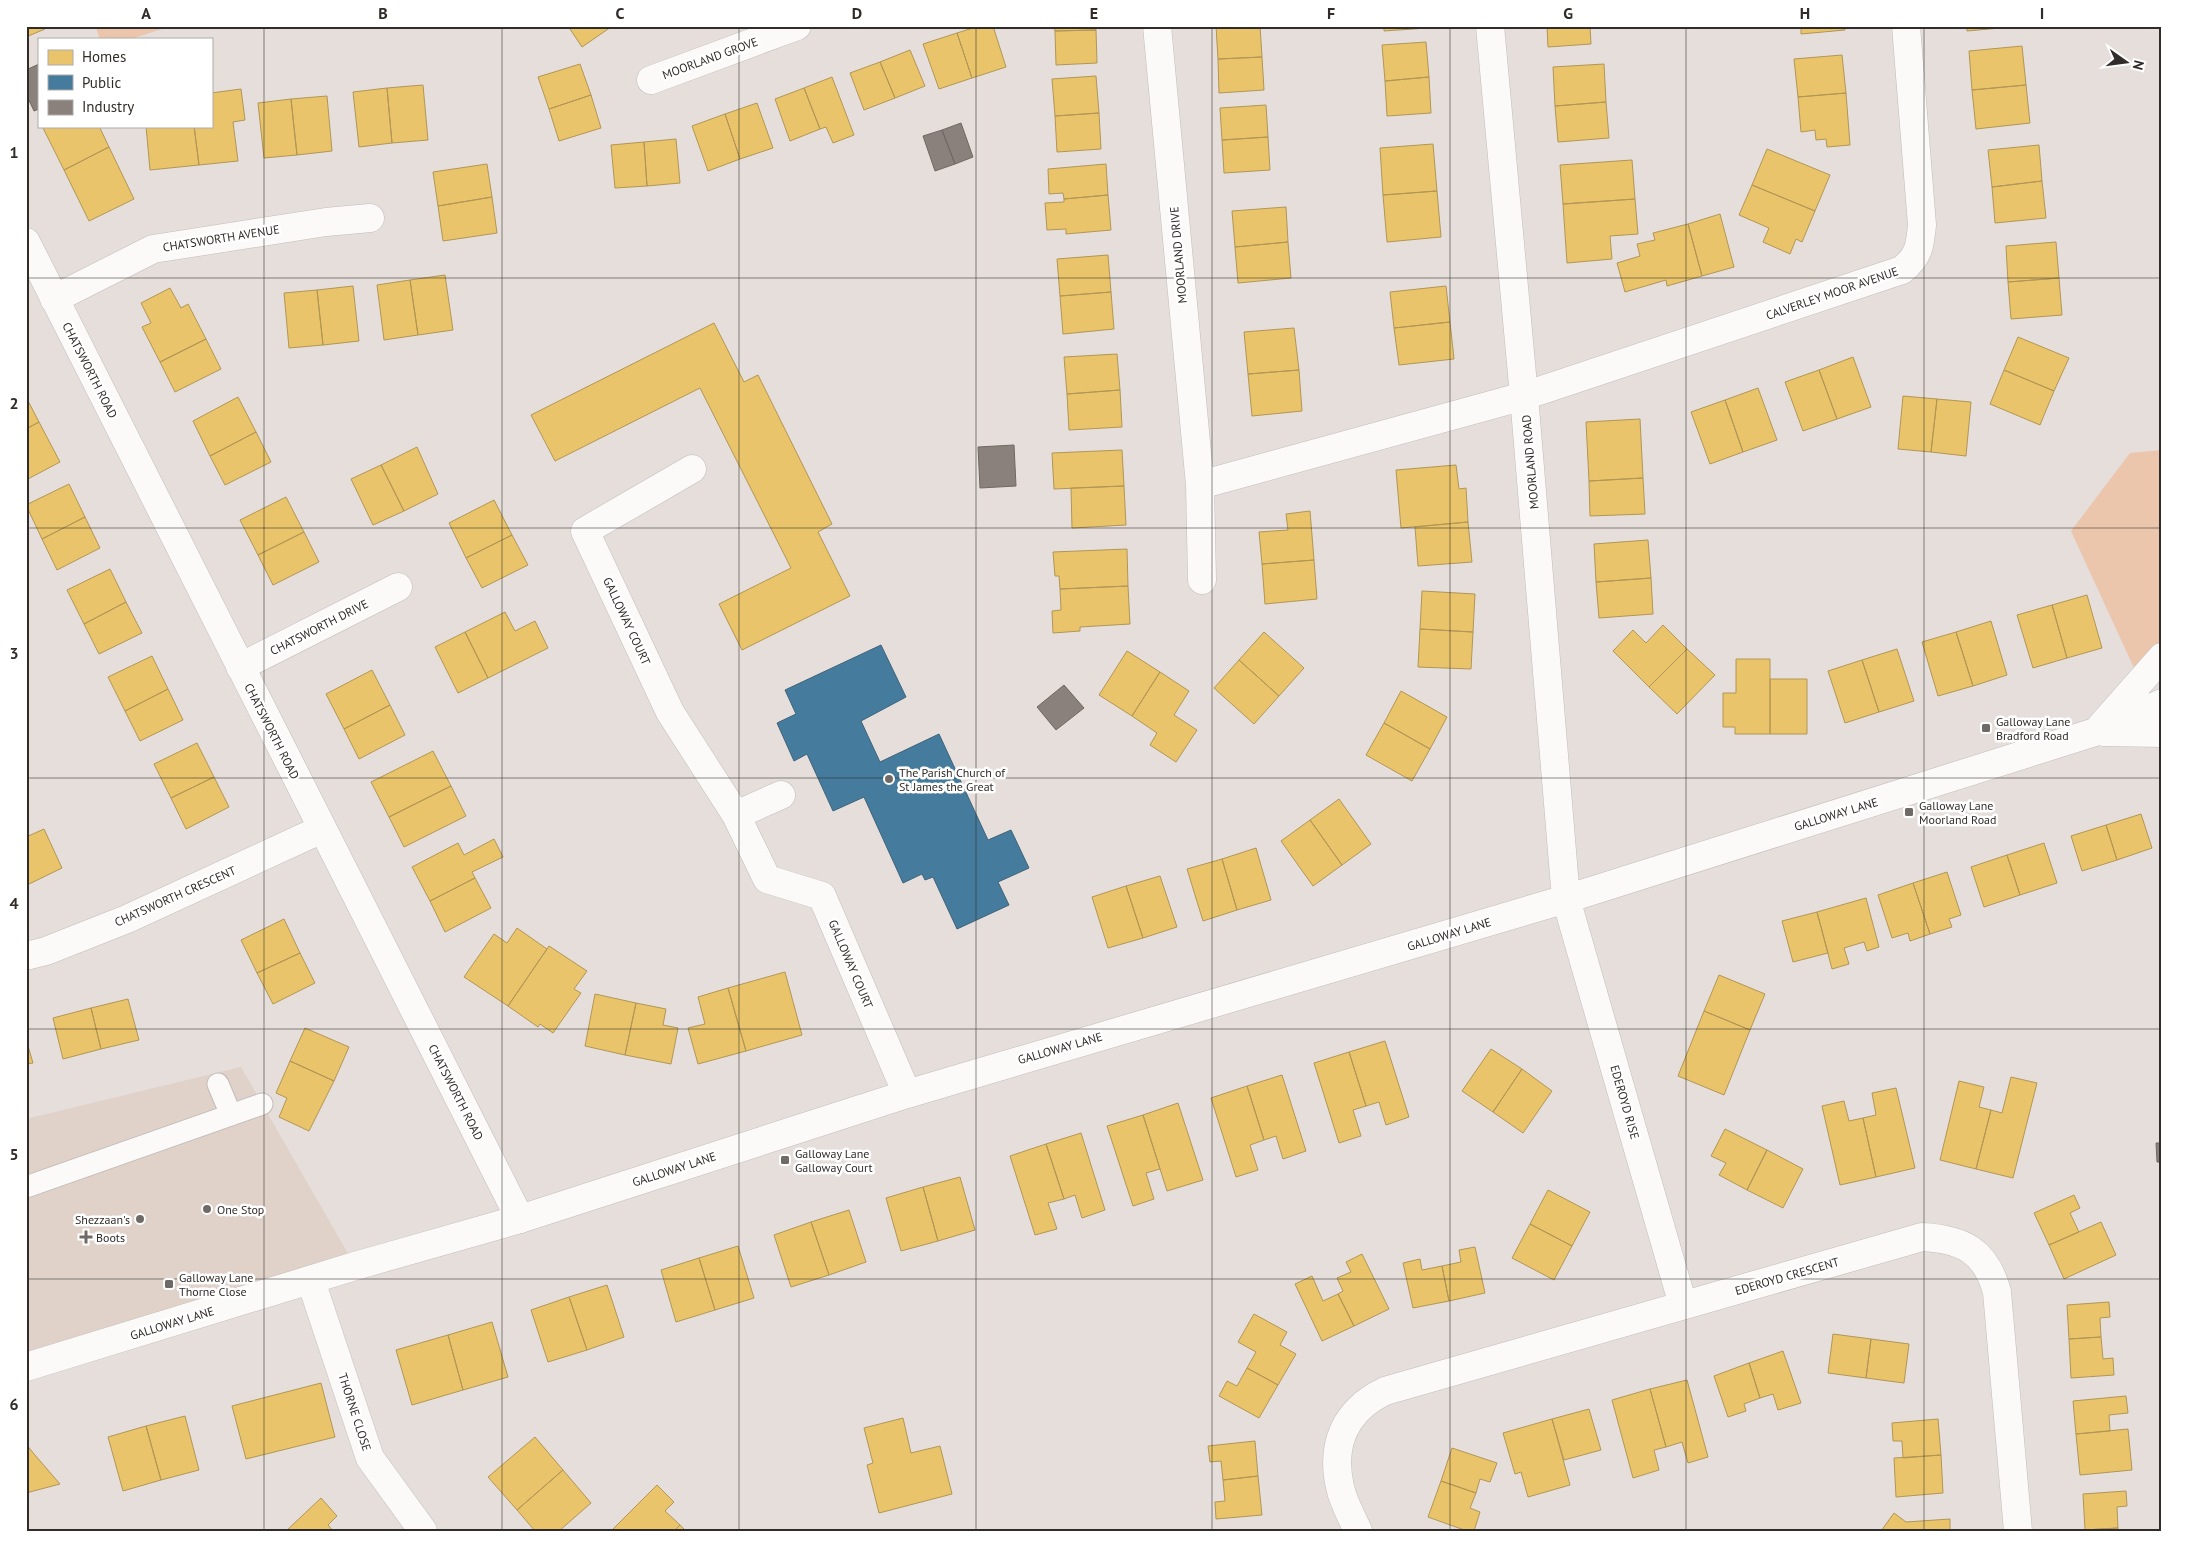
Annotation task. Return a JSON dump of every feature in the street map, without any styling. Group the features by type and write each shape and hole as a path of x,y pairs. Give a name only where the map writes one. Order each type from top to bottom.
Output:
{"street":[{"name":"MOORLAND GROVE","path":"651,80 797,26"},
{"name":"MOORLAND DRIVE","path":"1157,26 1200,485 1202,580"},
{"name":"MOORLAND ROAD","path":"1490,26 1524,396 1566,899"},
{"name":"CALVERLEY MOOR AVENUE","path":"1524,396 1902,270 1914,260 1920,242 1922,225 1906,26"},
{"name":"CHATSWORTH AVENUE","path":"54,299 153,249 326,222 370,218"},
{"name":"CHATSWORTH ROAD","path":"26,242 520,1219"},
{"path":"1200,485 1524,396"},
{"name":"GALLOWAY COURT","path":"692,469 585,531 670,712 736,815 767,879 822,896 907,1094"},
{"name":"CHATSWORTH DRIVE","path":"240,667 398,586"},
{"path":"2095,732 2162,657"},
{"name":"GALLOWAY LANE","path":"26,1367 520,1219 907,1094 1566,899 2095,732 2162,703"},
{"name":"GALLOWAY LANE","path":"2095,732 2162,733"},
{"path":"736,815 781,795"},
{"name":"CHATSWORTH CRESCENT","path":"26,956 46,951 127,919 322,829"},
{"name":"EDEROYD RISE","path":"1566,899 1684,1305"},
{"name":"EDEROYD CRESCENT","path":"1358,1531 1340,1488 1336,1461 1341,1435 1352,1414 1366,1400 1385,1391 1922,1237 1945,1238 1965,1245 1982,1258 1992,1275 1997,1292 2018,1531"},
{"name":"THORNE CLOSE","path":"311,1281 370,1458 423,1531"}],"lane":[{"path":"218,1084 231,1115"},
{"path":"26,1187 262,1104"}],"shaded area":[{"path":"95,26 171,26 134,38 100,38"},
{"path":"2162,450 2162,657 2140,681 2071,531 2130,453"},
{"path":"241,1067 355,1266 26,1367 26,1119"}],"building: Homes":[{"path":"26,26 43,26 45,29 26,37"},
{"path":"568,26 610,26 611,27 582,47"},
{"path":"979,26 993,26 1006,67 972,78 957,33"},
{"path":"1054,26 1095,26 1096,30 1055,31"},
{"path":"1216,26 1260,26 1262,57 1218,59"},
{"path":"1384,26 1427,26 1427,28 1384,31"},
{"path":"1547,26 1590,26 1591,44 1548,47"},
{"path":"1801,26 1845,26 1845,30 1801,34"},
{"path":"1967,26 2011,26 2011,27 1967,31"},
{"path":"1096,30 1097,63 1056,65 1055,31"},
{"path":"957,33 972,78 939,89 923,44"},
{"path":"1426,42 1429,77 1385,81 1382,45"},
{"path":"2022,46 2026,85 1972,90 1969,51"},
{"path":"910,50 925,86 895,98 880,62"},
{"path":"1842,55 1846,93 1798,97 1794,59"},
{"path":"1262,57 1264,90 1219,93 1218,59"},
{"path":"880,62 895,98 864,110 850,73"},
{"path":"580,64 591,95 549,109 538,77"},
{"path":"1604,64 1606,102 1555,106 1553,67"},
{"path":"1096,76 1099,113 1055,116 1052,79"},
{"path":"832,77 854,135 833,143 826,127 820,129 804,88"},
{"path":"1429,77 1431,113 1387,116 1385,81"},
{"path":"423,85 428,140 392,143 387,88"},
{"path":"2026,85 2030,123 1976,129 1972,90"},
{"path":"387,88 392,143 359,147 353,92"},
{"path":"804,88 820,129 790,141 775,99"},
{"path":"241,89 245,120 233,122 238,161 199,165 194,128 212,128 212,93"},
{"path":"1846,93 1850,145 1827,147 1826,139 1816,140 1815,130 1801,132 1798,97"},
{"path":"591,95 601,128 559,141 549,109"},
{"path":"327,96 332,151 297,155 291,99"},
{"path":"291,99 297,155 264,158 258,103"},
{"path":"1606,102 1609,138 1558,142 1555,106"},
{"path":"757,103 773,148 740,159 725,114"},
{"path":"1266,105 1268,137 1222,140 1220,108"},
{"path":"1099,113 1101,149 1057,152 1055,116"},
{"path":"725,114 740,159 708,171 692,126"},
{"path":"43,128 100,128 109,147 64,170"},
{"path":"146,128 194,128 199,165 150,170"},
{"path":"1268,137 1270,170 1224,173 1222,140"},
{"path":"676,139 680,183 647,186 644,142"},
{"path":"644,142 647,186 615,188 611,145"},
{"path":"1433,144 1437,191 1383,195 1380,148"},
{"path":"2039,145 2042,181 1992,187 1988,150"},
{"path":"109,147 134,199 89,221 64,170"},
{"path":"1767,149 1830,175 1815,211 1752,185"},
{"path":"1632,160 1635,199 1563,204 1560,165"},
{"path":"487,164 492,197 438,206 433,172"},
{"path":"1106,164 1108,195 1064,199 1063,193 1049,194 1048,169"},
{"path":"2042,181 2046,218 1995,223 1992,187"},
{"path":"1752,185 1815,211 1802,242 1796,239 1790,254 1763,242 1769,228 1739,215"},
{"path":"1437,191 1441,237 1387,242 1383,195"},
{"path":"1108,195 1111,230 1066,234 1066,229 1047,230 1045,203 1064,202 1064,199"},
{"path":"492,197 497,233 443,241 438,206"},
{"path":"1635,199 1638,234 1610,236 1612,259 1567,263 1563,204"},
{"path":"1286,207 1288,242 1235,247 1232,211"},
{"path":"1720,214 1734,267 1702,276 1688,224"},
{"path":"1688,224 1702,276 1667,286 1666,280 1625,292 1617,263 1640,256 1637,244 1655,240 1653,233"},
{"path":"1288,242 1291,278 1238,283 1235,247"},
{"path":"2056,242 2059,278 2008,282 2006,246"},
{"path":"1108,255 1111,292 1060,296 1057,259"},
{"path":"445,275 453,330 418,335 410,280"},
{"path":"2059,278 2062,315 2011,319 2008,282"},
{"path":"410,280 418,335 384,340 377,285"},
{"path":"353,286 359,341 323,345 317,290"},
{"path":"1446,286 1450,322 1394,328 1390,292"},
{"path":"170,288 181,308 188,304 206,339 160,362 142,327 151,323 141,303"},
{"path":"317,290 323,345 289,348 284,293"},
{"path":"1111,292 1114,329 1063,334 1060,296"},
{"path":"1450,322 1454,359 1399,365 1394,328"},
{"path":"714,323 744,382 758,375 832,524 818,532 850,596 742,650 719,604 791,568 700,388 555,461 531,415"},
{"path":"1294,328 1299,370 1248,374 1244,332"},
{"path":"2018,337 2069,358 2054,391 2004,370"},
{"path":"206,339 221,369 175,392 160,362"},
{"path":"1117,354 1120,390 1067,394 1064,357"},
{"path":"1853,357 1871,407 1837,419 1819,370"},
{"path":"1299,370 1302,411 1252,416 1248,374"},
{"path":"1819,370 1837,419 1803,431 1785,382"},
{"path":"2004,370 2054,391 2040,425 1990,404"},
{"path":"1758,388 1777,440 1743,452 1725,400"},
{"path":"1120,390 1122,427 1069,430 1067,394"},
{"path":"1903,396 1937,399 1931,452 1898,449"},
{"path":"26,397 39,422 26,429"},
{"path":"238,397 256,432 210,456 193,421"},
{"path":"1937,399 1971,402 1966,456 1931,452"},
{"path":"1725,400 1743,452 1710,464 1691,412"},
{"path":"1640,419 1643,478 1589,481 1586,422"},
{"path":"39,422 60,462 26,480 26,429"},
{"path":"256,432 271,462 225,485 210,456"},
{"path":"417,447 438,494 404,511 381,465"},
{"path":"1122,450 1124,486 1054,489 1052,453"},
{"path":"381,465 404,511 373,525 351,479"},
{"path":"1456,465 1459,489 1466,488 1468,522 1401,528 1396,470"},
{"path":"1643,478 1645,514 1590,516 1589,481"},
{"path":"69,484 85,517 42,539 26,505"},
{"path":"1124,486 1126,525 1072,528 1071,488"},
{"path":"286,497 304,532 258,555 240,520"},
{"path":"494,500 512,535 466,558 449,523"},
{"path":"1310,511 1314,560 1262,564 1259,532 1288,530 1286,514"},
{"path":"85,517 100,548 57,570 42,539"},
{"path":"1468,522 1472,562 1418,566 1415,527"},
{"path":"304,532 319,562 273,585 258,555"},
{"path":"512,535 528,565 482,588 466,558"},
{"path":"1648,540 1651,578 1596,582 1594,544"},
{"path":"1127,549 1128,586 1060,589 1059,576 1055,576 1053,552"},
{"path":"1314,560 1317,599 1265,604 1262,564"},
{"path":"110,569 126,602 84,624 67,590"},
{"path":"1651,578 1653,614 1599,618 1596,582"},
{"path":"1128,586 1130,624 1080,627 1080,631 1053,633 1052,611 1061,610 1060,589"},
{"path":"1422,591 1475,594 1473,632 1420,629"},
{"path":"2087,595 2102,648 2067,658 2052,605"},
{"path":"126,602 142,633 99,654 84,624"},
{"path":"2052,605 2067,658 2033,668 2017,615"},
{"path":"505,612 515,631 535,621 548,648 488,678 465,632"},
{"path":"1991,621 2007,675 1973,686 1956,632"},
{"path":"1663,625 1687,649 1649,687 1613,651 1633,630 1646,643"},
{"path":"1420,629 1473,632 1471,669 1418,667"},
{"path":"465,632 488,678 458,693 435,647"},
{"path":"1264,632 1304,668 1279,696 1239,660"},
{"path":"1956,632 1973,686 1938,696 1922,642"},
{"path":"1687,649 1715,675 1677,714 1649,687"},
{"path":"1897,649 1914,701 1879,712 1862,660"},
{"path":"1127,651 1160,672 1132,716 1099,695"},
{"path":"152,656 168,689 125,711 108,677"},
{"path":"1736,659 1770,659 1770,734 1735,734 1735,727 1723,727 1723,693 1736,693"},
{"path":"1239,660 1279,696 1254,724 1214,688"},
{"path":"1862,660 1879,712 1845,723 1828,671"},
{"path":"372,670 390,705 344,729 326,694"},
{"path":"1160,672 1189,691 1174,715 1197,730 1176,762 1150,745 1157,733 1132,716"},
{"path":"1770,679 1807,679 1807,734 1770,734"},
{"path":"168,689 183,720 140,741 125,711"},
{"path":"1401,691 1447,717 1430,749 1384,723"},
{"path":"390,705 405,735 359,759 344,729"},
{"path":"1384,723 1430,749 1412,781 1366,755"},
{"path":"197,743 214,777 171,798 154,764"},
{"path":"433,751 451,786 389,817 371,782"},
{"path":"214,777 229,807 186,829 171,798"},
{"path":"451,786 466,816 404,847 389,817"},
{"path":"1339,799 1371,844 1342,865 1310,820"},
{"path":"2141,814 2152,848 2117,860 2106,825"},
{"path":"1310,820 1342,865 1313,886 1281,841"},
{"path":"2106,825 2117,860 2082,871 2071,836"},
{"path":"44,829 62,868 27,885 26,837"},
{"path":"494,839 503,857 472,872 475,878 430,901 412,867 458,843 464,855"},
{"path":"2044,843 2057,883 2020,895 2007,855"},
{"path":"1256,848 1271,900 1237,910 1222,859"},
{"path":"2007,855 2020,895 1984,907 1971,867"},
{"path":"1222,859 1237,910 1203,921 1187,869"},
{"path":"1947,872 1961,915 1949,919 1952,927 1930,934 1913,883"},
{"path":"1160,876 1177,927 1143,938 1126,886"},
{"path":"475,878 491,908 445,932 430,901"},
{"path":"1913,883 1930,934 1910,941 1908,933 1892,938 1878,895"},
{"path":"1126,886 1143,938 1108,948 1092,897"},
{"path":"1866,898 1879,947 1867,951 1864,942 1844,948 1849,964 1832,969 1817,912"},
{"path":"1817,912 1828,953 1793,962 1782,921"},
{"path":"284,919 300,953 257,973 241,940"},
{"path":"517,928 547,949 508,1006 464,977 494,934 507,943"},
{"path":"549,946 587,971 574,989 581,993 553,1033 540,1024 538,1027 508,1006"},
{"path":"300,953 315,983 273,1004 257,973"},
{"path":"785,972 802,1035 746,1051 728,988"},
{"path":"1719,975 1765,994 1750,1030 1704,1011"},
{"path":"728,988 746,1051 698,1064 688,1028 705,1024 698,997"},
{"path":"595,994 636,1003 625,1055 585,1046"},
{"path":"128,999 139,1040 101,1049 91,1008"},
{"path":"636,1003 666,1009 663,1025 678,1028 671,1064 625,1055"},
{"path":"91,1008 101,1049 63,1059 53,1018"},
{"path":"1704,1011 1750,1030 1724,1095 1678,1076"},
{"path":"305,1028 349,1047 334,1081 290,1061"},
{"path":"26,1039 33,1063 26,1064"},
{"path":"1385,1041 1409,1117 1386,1125 1379,1102 1366,1106 1349,1052"},
{"path":"1491,1049 1522,1069 1493,1112 1462,1091"},
{"path":"1349,1052 1366,1106 1353,1110 1361,1136 1339,1143 1314,1063"},
{"path":"290,1061 334,1081 309,1131 279,1117 287,1098 276,1093"},
{"path":"1522,1069 1552,1091 1523,1133 1493,1112"},
{"path":"1282,1075 1306,1151 1283,1159 1276,1136 1264,1140 1247,1086"},
{"path":"2011,1077 2037,1083 2013,1178 1976,1169 1991,1110 2002,1113"},
{"path":"1959,1081 1984,1087 1979,1107 1991,1110 1976,1169 1940,1160"},
{"path":"1247,1086 1264,1140 1250,1145 1258,1170 1236,1177 1211,1098"},
{"path":"1896,1088 1915,1168 1876,1177 1863,1118 1876,1115 1872,1093"},
{"path":"1844,1101 1849,1121 1863,1118 1876,1177 1840,1185 1822,1106"},
{"path":"1178,1103 1203,1180 1167,1191 1143,1115"},
{"path":"1143,1115 1160,1169 1146,1173 1154,1199 1133,1206 1107,1126"},
{"path":"1725,1129 1767,1150 1747,1190 1719,1175 1726,1163 1711,1156"},
{"path":"1081,1133 1105,1210 1082,1218 1075,1195 1064,1199 1046,1144"},
{"path":"1046,1144 1064,1199 1048,1203 1057,1229 1035,1235 1010,1156"},
{"path":"1767,1150 1803,1169 1783,1208 1747,1190"},
{"path":"960,1177 975,1230 938,1241 923,1187"},
{"path":"923,1187 938,1241 901,1251 886,1198"},
{"path":"1548,1190 1590,1212 1572,1246 1530,1224"},
{"path":"2074,1195 2080,1208 2070,1213 2079,1232 2049,1245 2034,1213"},
{"path":"849,1210 866,1262 829,1275 811,1222"},
{"path":"811,1222 829,1275 791,1287 774,1235"},
{"path":"2101,1222 2116,1255 2064,1279 2049,1245"},
{"path":"1530,1224 1572,1246 1554,1280 1512,1258"},
{"path":"738,1246 754,1298 715,1310 699,1258"},
{"path":"1475,1247 1485,1293 1449,1301 1442,1266 1461,1262 1459,1250"},
{"path":"1362,1254 1389,1309 1354,1326 1338,1294 1343,1291 1337,1278 1351,1272 1346,1262"},
{"path":"699,1258 715,1310 676,1322 661,1270"},
{"path":"1420,1259 1422,1270 1442,1266 1449,1301 1413,1308 1403,1263"},
{"path":"1312,1276 1323,1301 1338,1294 1354,1326 1322,1341 1295,1284"},
{"path":"607,1285 624,1337 587,1350 569,1297"},
{"path":"569,1297 587,1350 548,1362 531,1310"},
{"path":"2109,1302 2110,1317 2100,1318 2101,1337 2069,1339 2067,1305"},
{"path":"1254,1314 1287,1332 1280,1345 1296,1354 1278,1385 1247,1368 1256,1352 1238,1342"},
{"path":"492,1322 508,1377 463,1390 448,1335"},
{"path":"1833,1334 1871,1339 1866,1378 1828,1373"},
{"path":"448,1335 463,1390 412,1405 396,1350"},
{"path":"2101,1337 2103,1359 2113,1358 2114,1375 2071,1378 2069,1339"},
{"path":"1871,1339 1909,1344 1904,1383 1866,1378"},
{"path":"1783,1351 1801,1403 1778,1410 1773,1394 1760,1398 1749,1363"},
{"path":"1749,1363 1760,1398 1744,1404 1746,1411 1728,1417 1714,1376"},
{"path":"1247,1368 1278,1385 1259,1418 1219,1396 1227,1381 1237,1386"},
{"path":"1687,1380 1708,1457 1688,1463 1682,1442 1666,1447 1650,1389"},
{"path":"321,1383 335,1437 246,1459 232,1406"},
{"path":"1650,1389 1666,1447 1654,1450 1659,1470 1633,1478 1612,1400"},
{"path":"2126,1396 2128,1413 2109,1415 2110,1431 2076,1434 2073,1401"},
{"path":"1589,1409 1601,1450 1564,1460 1552,1419"},
{"path":"185,1416 199,1470 161,1480 146,1426"},
{"path":"903,1418 911,1453 940,1446 952,1494 879,1513 867,1465 873,1463 864,1428"},
{"path":"1552,1419 1570,1485 1528,1497 1521,1472 1515,1474 1503,1433"},
{"path":"1938,1419 1941,1455 1903,1458 1902,1441 1893,1441 1892,1423"},
{"path":"146,1426 161,1480 123,1491 108,1437"},
{"path":"2128,1429 2132,1470 2080,1475 2076,1434"},
{"path":"535,1437 563,1470 517,1510 488,1477"},
{"path":"1255,1441 1258,1476 1223,1480 1221,1461 1210,1462 1208,1446"},
{"path":"26,1444 34,1454 60,1484 26,1493"},
{"path":"1452,1448 1497,1463 1490,1482 1480,1479 1476,1493 1441,1481"},
{"path":"1941,1455 1943,1493 1896,1497 1894,1458"},
{"path":"563,1470 591,1503 559,1531 535,1531 517,1510"},
{"path":"1258,1476 1262,1515 1216,1519 1215,1502 1225,1501 1223,1480"},
{"path":"1441,1481 1476,1493 1470,1508 1480,1512 1474,1531 1467,1531 1428,1517"},
{"path":"657,1485 674,1502 665,1511 680,1525 674,1531 611,1531"},
{"path":"2126,1491 2127,1506 2117,1507 2118,1528 2085,1530 2083,1494"},
{"path":"321,1498 337,1516 328,1525 333,1531 286,1531"},
{"path":"1894,1513 1906,1522 1950,1519 1950,1531 1881,1531"},
{"path":"680,1525 686,1531 674,1531"},
{"path":"2118,1528 2118,1531 2085,1530"}],"building: Public":[{"name":"The Parish Church of St James the Great","path":"881,645 906,697 861,721 880,762 939,734 988,840 1011,830 1029,868 998,882 1009,905 957,929 933,877 925,880 922,874 903,883 864,797 833,811 807,754 794,761 777,723 796,714 785,690"}],"building: Industry":[{"path":"38,64 38,109 34,111 26,94 26,70"},
{"path":"961,123 973,157 955,164 942,130"},
{"path":"942,130 955,164 935,171 923,136"},
{"path":"1014,445 1016,486 980,488 978,447"},
{"path":"1064,685 1084,708 1056,730 1037,707"},
{"path":"2156,1143 2162,1143 2162,1162 2157,1162"}],"place":[{"name":"Galloway Lane Bradford Road","path":"1986,728"},
{"name":"The Parish Church of St James the Great","path":"889,779"},
{"name":"Galloway Lane Moorland Road","path":"1909,812"},
{"name":"Galloway Lane Galloway Court","path":"785,1160"},
{"name":"One Stop","path":"207,1209"},
{"name":"Shezzaan's","path":"140,1219"},
{"name":"Boots","path":"86,1237"},
{"name":"Galloway Lane Thorne Close","path":"169,1284"}]}
